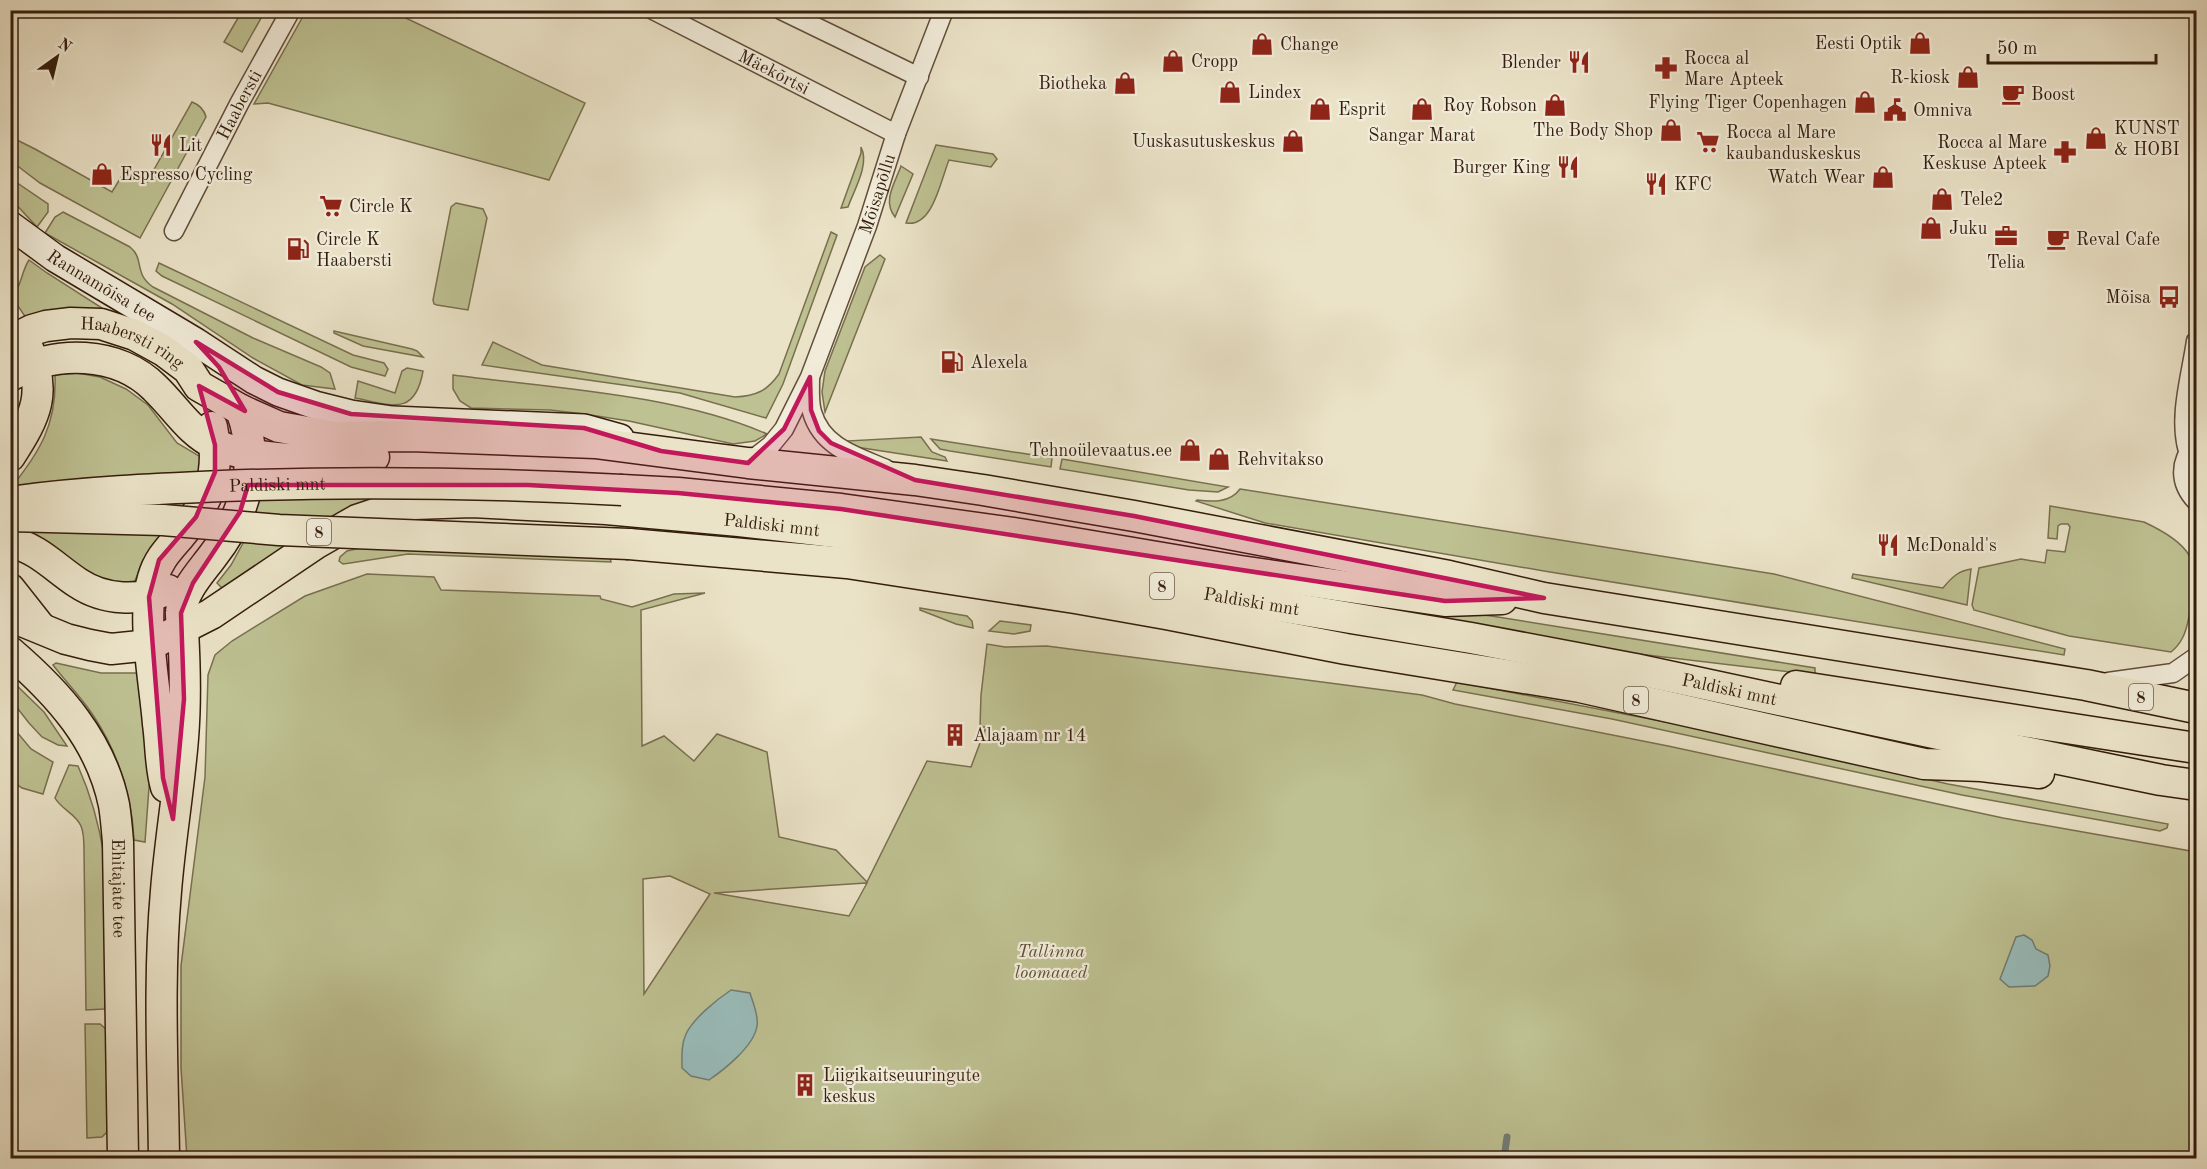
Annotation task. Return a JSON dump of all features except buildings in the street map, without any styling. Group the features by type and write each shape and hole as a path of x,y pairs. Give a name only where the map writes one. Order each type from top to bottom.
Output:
{"main road":[{"name":"Rannamõisa tee","path":"10,225 55,258 196,342"},
{"name":"Haabersti ring","path":"14,332 70,322 101,324 135,335 164,351 188,369 199,386 241,410"},
{"path":"10,456 27,429 36,407 39,380 23,370 14,332"},
{"name":"Haabersti ring","path":"183,637 181,613 184,599 193,583 224,543 240,513 251,469 248,428 241,410 219,367 196,342"},
{"path":"196,342 278,392 351,414 392,420 584,428 662,451"},
{"path":"23,370 81,357 105,361 130,369 154,386 202,437 215,445 234,451 272,458 388,456 425,451 582,456 662,451"},
{"path":"174,819 163,778 150,645 149,597 152,579 159,560 196,517 206,500 215,472 215,445 208,403 199,386"},
{"name":"Paldiski mnt","path":"241,410 279,427 336,437 537,439 595,443 748,463 915,480 1134,516 1449,576 1544,598 2086,685 2196,708"},
{"name":"Paldiski mnt","path":"10,502 84,492 298,483 528,485 678,493 841,509 1020,534 1228,569 1445,601 1544,598"},
{"name":"Paldiski mnt","path":"183,637 211,614 315,544 357,520 387,510 414,504 472,502 606,509 835,532 1472,638 1635,669 2161,780 2196,785"},
{"name":"Paldiski mnt","path":"10,516 163,520 279,530 628,544 847,563 987,583 1346,649 1581,687 1924,764 1982,766 2078,778 2161,780"},
{"path":"10,542 35,550 79,584 93,591 122,598 149,597 174,587 191,577 210,561"},
{"path":"10,589 40,627"},
{"path":"10,616 66,639 111,649 150,645 183,637 183,738 165,893 162,972 164,1158"},
{"name":"Ehitajate tee","path":"10,652 51,688 66,705 87,737 105,776 114,805 118,842 123,1158"},
{"path":"1635,669 1822,688 2196,748"}],"street":[{"name":"Haabersti","path":"174,231 240,102 291,10"},
{"name":"Mäekõrtsi","path":"653,10 896,134"},
{"path":"781,10 919,77"},
{"name":"Mõisapõllu","path":"748,463 771,445 784,429 810,377 867,226 896,134 944,10"},
{"path":"2196,341 2184,421 2185,439 2192,447 2184,461 2182,472 2184,483 2196,501"},
{"name":"Mõisapõllu","path":"810,377 811,410 819,431 831,443 845,452 915,480"},
{"path":"2086,685 2173,673 2196,657"}],"highlighted area":[{"path":"196,342 278,392 351,414 584,428 661,451 748,463 784,429 810,377 811,410 819,431 831,443 915,480 1134,516 1544,598 1445,601 841,509 678,493 528,485 248,485 240,512 193,583 181,613 184,699 173,819 163,778 149,597 159,560 196,517 215,472 215,445 199,386 245,411 219,367"}],"green space":[{"path":"242,11 265,11 242,52 224,42"},
{"path":"306,11 391,11 585,103 549,180 268,103 254,104"},
{"path":"192,102 201,108 206,117 140,238 40,183 11,161 11,137 112,192 126,169 147,182"},
{"path":"936,145 993,154 997,159 991,167 949,160 935,201 929,210 915,223 906,223"},
{"path":"861,147 864,161 860,177 848,207 841,208 861,153"},
{"path":"901,166 913,174 895,217 891,211 890,198"},
{"path":"10,178 48,204 48,212 37,227 11,199"},
{"path":"456,203 483,209 487,218 468,310 437,305 433,300 451,207"},
{"path":"63,212 130,247 137,256 143,277 153,287 253,338 321,367 330,373 335,389 302,385 253,358 172,304 45,233 55,217"},
{"path":"831,232 837,235 783,384 766,418 680,393 482,365 493,342 542,365 735,397 755,394 770,385 779,374"},
{"path":"880,255 885,259 825,412 822,392 825,371 865,267"},
{"path":"29,260 102,308 106,315 28,321 12,297"},
{"path":"159,263 353,355 384,363 388,369 385,376 351,367 162,276 156,271"},
{"path":"334,331 412,349 423,357 363,346"},
{"path":"407,368 423,371 414,396 407,402 390,405 355,398 358,381 395,393 402,371"},
{"path":"77,373 100,377 126,389 148,405 177,443 206,460 191,501 143,560 133,586 102,583 31,543 10,489 38,450 50,423 55,375"},
{"path":"453,375 653,401 731,421 767,434 755,441 733,444 629,421 584,414 550,410 471,408 460,401 453,389"},
{"path":"921,437 932,452 945,457 947,461 856,447 846,441"},
{"path":"931,439 1052,458 1051,467 940,449"},
{"path":"1062,459 1228,487 1218,492 1189,490 1060,469"},
{"path":"260,475 417,502 223,589 217,583 231,565 248,534"},
{"path":"1240,489 1774,574 2065,649 2064,655 1544,571 1265,523 1196,501 1226,499"},
{"path":"2050,506 2144,522 2169,536 2185,550 2192,562 2193,572 2190,608 2183,637 2171,652 2069,636 1974,610 1972,605 1979,568 2021,559 2045,563 2047,550 2065,552 2070,527 2068,524 2061,524 2058,526 2057,539 2048,538"},
{"path":"606,537 611,562 408,554 343,564 339,561 347,551 383,543"},
{"path":"1971,569 1967,605 1852,578 1853,574 1943,588 1962,571"},
{"name":"Tallinna loomaaed","path":"367,574 434,577 441,590 600,596 601,599 632,607 674,594 705,593 641,610 642,746 664,736 694,761 717,734 767,752 779,837 836,850 867,882 927,761 971,767 986,727 980,727 987,644 1005,647 1047,646 1422,695 1455,704 1668,746 2003,818 2196,852 2196,1158 187,1158 181,1068 181,966 205,777 208,675 215,655 232,641 305,596","holes":["670,876 710,894 644,994 643,879","866,883 849,916 714,893"]},
{"path":"1357,597 1498,617 1815,668 1815,675 1596,649 1355,604"},
{"path":"920,608 967,616 972,621 973,628 956,624 920,610"},
{"path":"1000,621 1031,625 1030,631 1014,634 989,631"},
{"path":"56,663 101,673 140,673 150,774 145,842 134,840 127,791 110,744 88,708 53,665"},
{"path":"10,679 44,712 67,746 58,745 42,737 29,723 11,700"},
{"path":"1457,682 1728,734 1948,784 2168,824 2167,828 2160,831 1962,795 1612,719 1453,690"},
{"path":"11,725 31,749 53,762 43,794 22,788 11,780"},
{"path":"69,765 78,766 87,788 104,856 106,1004 104,1009 86,1010 83,832 76,818 55,798"},
{"path":"85,1024 100,1024 107,1030 107,1132 102,1137 87,1138"}],"water":[{"path":"2024,935 2032,940 2036,949 2048,955 2050,966 2048,976 2035,986 2009,987 2000,979 2016,937"},
{"path":"731,990 750,993 757,1018 755,1034 738,1056 709,1080 691,1076 682,1068 684,1038 699,1016"}],"waterway":[{"path":"1504,1158 1507,1137"}],"place":[{"name":"Eesti Optik","path":"1920,43"},
{"name":"Change","path":"1262,44"},
{"name":"Cropp","path":"1173,61"},
{"name":"Blender","path":"1579,62"},
{"name":"Rocca al Mare Apteek","path":"1666,68"},
{"name":"R-kiosk","path":"1968,77"},
{"name":"Biotheka","path":"1125,83"},
{"name":"Lindex","path":"1230,92"},
{"name":"Boost","path":"2013,94"},
{"name":"Flying Tiger Copenhagen","path":"1865,102"},
{"name":"Roy Robson","path":"1555,105"},
{"name":"Esprit","path":"1320,109"},
{"name":"Sangar Marat","path":"1422,109"},
{"name":"Omniva","path":"1895,110"},
{"name":"The Body Shop","path":"1671,130"},
{"name":"KUNST & HOBI","path":"2096,138"},
{"name":"Uuskasutuskeskus","path":"1293,141"},
{"name":"Rocca al Mare kaubanduskeskus","path":"1708,142"},
{"name":"Lit","path":"161,145"},
{"name":"Rocca al Mare Keskuse Apteek","path":"2065,152"},
{"name":"Burger King","path":"1568,167"},
{"name":"Espresso Cycling","path":"102,174"},
{"name":"Watch Wear","path":"1883,177"},
{"name":"KFC","path":"1656,184"},
{"name":"Tele2","path":"1942,199"},
{"name":"Circle K","path":"331,206"},
{"name":"Juku","path":"1931,228"},
{"name":"Telia","path":"2006,236"},
{"name":"Reval Cafe","path":"2058,239"},
{"name":"Circle K Haabersti","path":"298,249"},
{"name":"Mõisa","path":"2169,297"},
{"name":"Alexela","path":"952,362"},
{"name":"Tehnoülevaatus.ee","path":"1190,450"},
{"name":"Rehvitakso","path":"1219,459"},
{"name":"McDonald's","path":"1888,545"},
{"name":"Alajaam nr 14","path":"955,735"},
{"name":"Liigikaitseuuringute keskus","path":"805,1085"}]}
